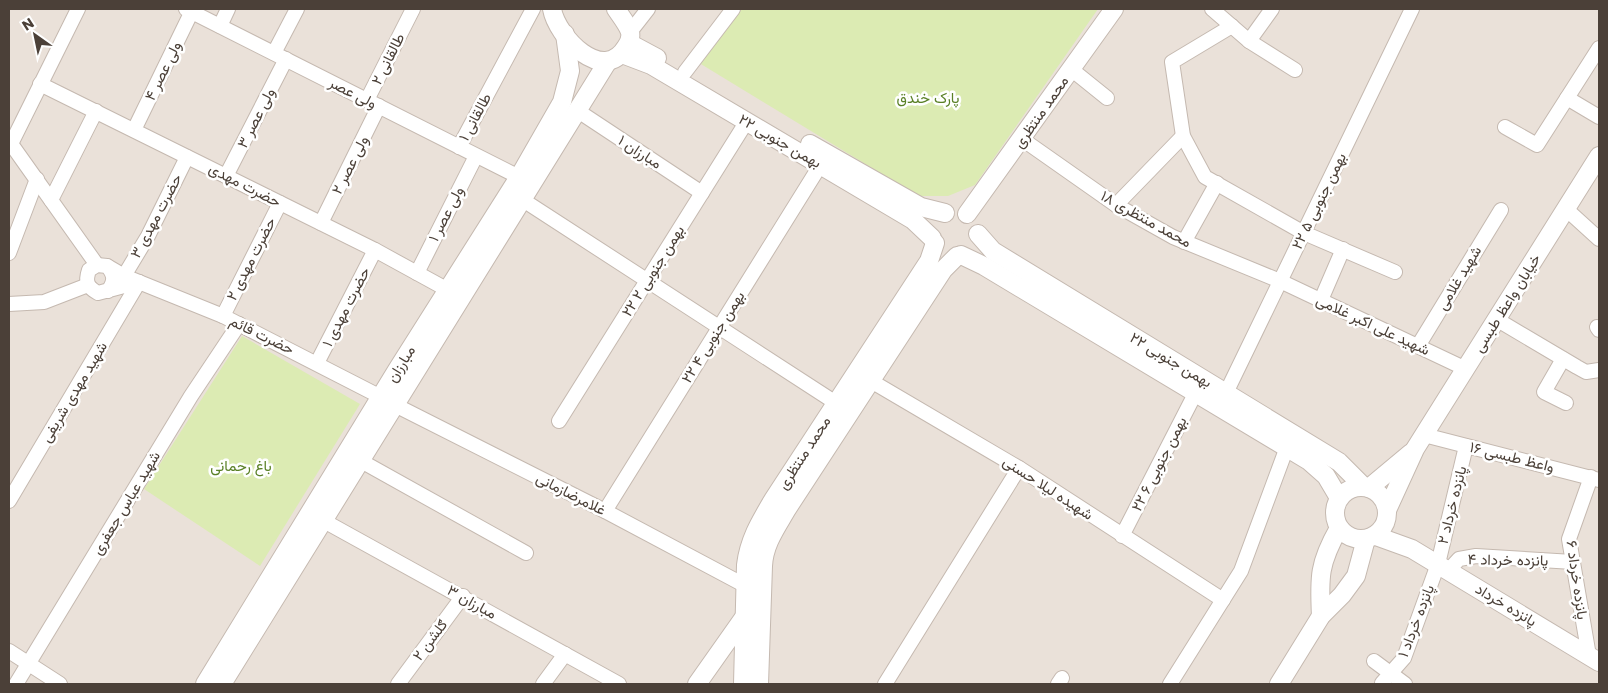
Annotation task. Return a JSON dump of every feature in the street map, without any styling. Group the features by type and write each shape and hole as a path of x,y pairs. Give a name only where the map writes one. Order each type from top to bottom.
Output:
{"street":[{"path":"78,9 9,143 102,265 114,273 114,283 108,291"},
{"path":"220,26 228,9"},
{"name":"ولی عصر ۳","path":"226,176 280,56 297,9"},
{"name":"طالقانی ۱","path":"459,147 533,9"},
{"path":"616,9 622,48"},
{"path":"552,10 565,34 582,54 597,60 622,48 648,9"},
{"path":"684,72 733,9"},
{"name":"محمد منتظری","path":"967,214 1114,9"},
{"path":"1212,9 1249,42 1295,70"},
{"path":"1249,42 1272,9"},
{"name":"۲۲ بهمن جنوبی ۵","path":"1226,393 1412,9"},
{"name":"ولی عصر","path":"189,10 519,177"},
{"name":"ولی عصر ۴","path":"134,130 189,10"},
{"name":"طالقانی ۲","path":"373,103 411,13"},
{"path":"1232,26 1172,62 1182,136 1205,177 1304,233 1395,272"},
{"name":"مبارزان","path":"222,684 361,461 388,401 448,290 519,177 562,102 570,71 565,34"},
{"name":"۲۲ بهمن جنوبی","path":"622,48 684,72 920,207 945,213"},
{"name":"۲۲ بهمن جنوبی","path":"622,48 913,220 934,241"},
{"name":"مبارزان","path":"205,684 388,401 523,200 578,111 622,48"},
{"path":"1505,127 1537,144 1599,48"},
{"path":"1072,69 1107,98"},
{"name":"حضرت مهدی","path":"40,84 375,250 448,290"},
{"path":"1567,98 1599,117"},
{"name":"ولی عصر ۲","path":"321,223 373,103"},
{"path":"51,200 96,111"},
{"name":"مبارزان ۱","path":"578,111 702,192"},
{"name":"۲۲ بهمن جنوبی ۲","path":"559,421 746,121"},
{"path":"1116,205 1182,136"},
{"name":"محمد منتظری ۱۸","path":"1022,139 1116,205 1184,242 1280,281"},
{"name":"حضرت مهدی ۳","path":"124,276 148,236 187,156"},
{"name":"ولی عصر ۱","path":"417,273 476,156"},
{"name":"خیابان واعظ طبسی","path":"1420,442 1599,156"},
{"name":"۲۲ بهمن جنوبی ۴","path":"605,511 821,164"},
{"path":"9,252 36,179"},
{"path":"1184,242 1217,183"},
{"path":"523,200 836,403"},
{"name":"حضرت مهدی ۲","path":"223,316 280,203"},
{"path":"1566,209 1599,239"},
{"name":"شهید غلامی","path":"1418,346 1501,210"},
{"path":"956,211 967,214 975,223 978,234 974,245 959,255 942,252 934,241 936,221 945,213 956,211"},
{"name":"۲۲ بهمن جنوبی","path":"978,234 992,251 1118,336 1196,392 1309,460 1326,476 1339,498"},
{"name":"محمد منتظری","path":"743,684 748,548 754,532 929,261 934,241"},
{"path":"1321,300 1343,249"},
{"name":"حضرت مهدی ۱","path":"317,363 375,250"},
{"name":"۲۲ بهمن جنوبی","path":"959,255 984,266 1226,393 1339,462 1366,488"},
{"name":"محمد منتظری","path":"759,684 764,552 786,509 870,381 943,270 959,255"},
{"path":"102,265 89,270 86,279 88,285 98,293 139,282"},
{"name":"حضرت قائم","path":"102,265 124,276 223,316 388,401"},
{"name":"شهید علی اکبر غلامی","path":"1280,281 1466,369"},
{"name":"شهید مهدی شریفی","path":"9,501 139,282"},
{"path":"9,304 44,302 88,285"},
{"path":"1496,320 1586,372 1599,370"},
{"name":"شهید عباس جعفری","path":"16,684 191,396 239,324"},
{"path":"1563,359 1544,392 1566,403"},
{"name":"شهیده لیلا حسنی","path":"870,381 1018,468 1223,600"},
{"name":"۲۲ بهمن جنوبی ۶","path":"1122,536 1196,392"},
{"name":"غلامرضازمانی","path":"388,401 605,511 746,586"},
{"path":"1366,488 1420,442"},
{"path":"1412,549 1388,513 1383,498 1376,491 1366,488 1346,491 1339,498 1335,508 1335,519 1339,528 1346,536 1356,540 1371,537 1383,528 1388,513 1420,442"},
{"name":"واعظ طبسی ۱۶","path":"1420,442 1466,446 1595,479"},
{"name":"پانزده خرداد ۲","path":"1443,568 1466,446"},
{"path":"1170,684 1241,571 1287,447"},
{"path":"361,461 526,553"},
{"path":"885,684 1018,468"},
{"name":"پانزده خرداد ۶","path":"1594,659 1569,539 1595,479"},
{"name":"مبارزان ۳","path":"324,520 619,684"},
{"path":"1321,616 1320,573 1326,552 1339,528"},
{"path":"1371,537 1412,549"},
{"path":"1279,684 1321,616 1342,595 1356,576 1371,537"},
{"name":"پانزده خرداد","path":"1412,549 1594,659"},
{"name":"پانزده خرداد ۴","path":"1443,568 1459,559 1476,556 1573,562"},
{"name":"پانزده خرداد ۱","path":"1386,679 1404,658 1443,568"},
{"name":"ګلشن ۲","path":"398,684 463,596"},
{"path":"697,684 745,616"},
{"path":"9,651 60,684"},
{"path":"543,684 566,654"},
{"name":"پانزده خرداد ۱","path":"1374,661 1386,679 1405,684"}],"shaded area":[{"path":"9,9 1599,9 1599,684 9,684"}],"green space":[{"name":"پارک خندق","path":"730,9 1098,9 975,185 948,196 918,196 691,58"},
{"name":"باغ رحمانی","path":"242,336 360,404 260,566 144,489"}]}
